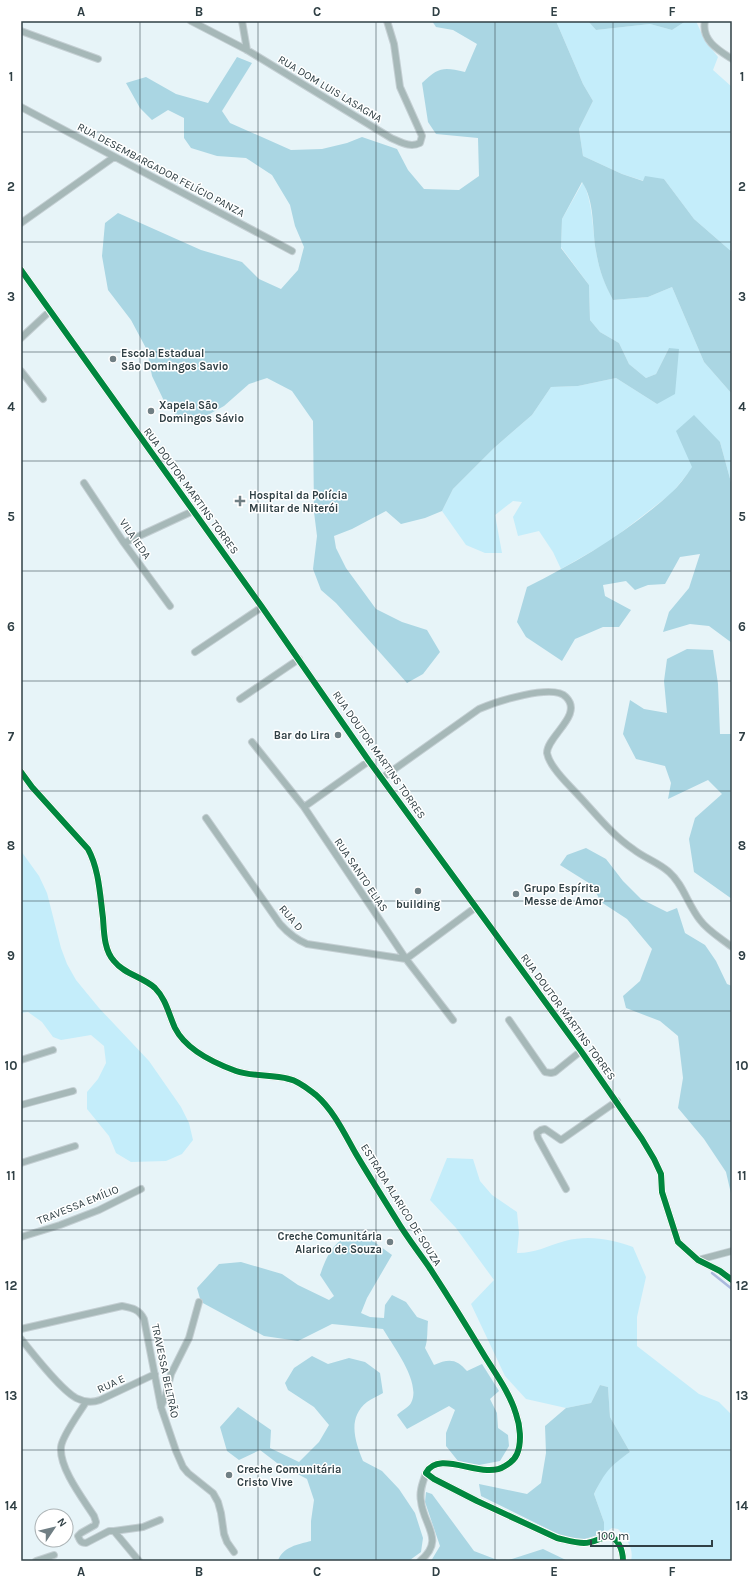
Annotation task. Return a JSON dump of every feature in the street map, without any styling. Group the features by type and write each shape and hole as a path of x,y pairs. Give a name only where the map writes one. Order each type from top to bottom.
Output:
{"street":[{"name":"RUA DOM LUIS LASAGNA","path":"191,21 247,50 391,138 410,146 416,145 420,143 422,136 400,87 394,44 388,21"},
{"path":"242,21 247,50"},
{"path":"705,21 704,28 712,44 732,58"},
{"path":"21,31 98,59"},
{"name":"RUA DESEMBARGADOR FELÍCIO PANZA","path":"21,107 292,251"},
{"path":"21,222 114,157"},
{"name":"RUA DOUTOR MARTINS TORRES","path":"21,270 299,659 369,761 617,1101 654,1159 662,1179 662,1192 678,1242 698,1260 732,1280"},
{"path":"21,338 50,311"},
{"path":"21,371 43,399"},
{"name":"VILA IEDA","path":"84,483 124,543 170,606"},
{"path":"124,543 193,511"},
{"path":"195,652 262,607"},
{"path":"240,699 299,659"},
{"path":"382,778 479,709 503,700 541,692 562,693 570,704 570,712 561,729 548,746 547,754 555,770 615,834 633,850 669,872 679,884 701,921 732,947"},
{"name":"RUA SANTO ELIAS","path":"252,742 304,807 406,959 453,1020"},
{"path":"304,807 369,761"},
{"name":"ESTRADA ALARICO DE SOUZA","path":"21,772 32,787 88,849 93,858 97,873 106,942 113,961 121,968 154,987 164,1000 176,1030 184,1041 195,1051 236,1071 256,1076 283,1078 294,1081 303,1085 322,1102 337,1120 396,1220 446,1293 504,1388 516,1414 519,1432 517,1456 501,1469 489,1471 441,1463 434,1464 426,1473"},
{"name":"RUA D","path":"206,818 280,924 289,934 307,944 406,959"},
{"path":"406,959 476,907"},
{"path":"509,1020 545,1072 555,1072 581,1052"},
{"path":"21,1060 53,1050"},
{"path":"21,1105 73,1091"},
{"path":"566,1189 538,1138 537,1133 545,1129 561,1140 617,1101"},
{"path":"21,1163 75,1146"},
{"name":"TRAVESSA EMÍLIO","path":"21,1237 60,1225 99,1210 141,1190"},
{"path":"698,1260 732,1251"},
{"path":"161,1407 171,1374 189,1338 199,1302"},
{"name":"TRAVESSA BELTRÃO","path":"21,1329 122,1306 134,1308 139,1312 144,1319 161,1407 183,1467 188,1473 213,1493 218,1502 224,1524 224,1534 227,1542 234,1552"},
{"name":"RUA E","path":"21,1340 64,1388 74,1396 86,1402 100,1400 155,1374"},
{"path":"86,1402 64,1437 61,1447 63,1461 71,1480 94,1516 96,1522 95,1525 78,1536 80,1541 82,1543 86,1543 110,1531 143,1527 160,1520"},
{"path":"420,1561 427,1556 433,1542 432,1534 420,1502 426,1473 434,1479 477,1501 557,1538 584,1543 593,1542 605,1537 614,1539 620,1546 623,1554 623,1561"},
{"path":"114,1531 139,1561"},
{"path":"36,1561 54,1555"}],"shaded area":[{"path":"432,21 556,21 583,84 593,101 579,129 583,156 622,174 643,181 645,176 664,179 694,219 732,252 732,394 704,362 672,287 648,297 613,300 600,270 591,206 582,182 562,219 561,248 589,285 590,320 600,332 619,343 629,364 646,378 656,374 669,348 679,349 675,394 657,404 616,378 578,386 551,387 532,415 494,448 453,489 442,511 425,518 401,524 386,511 352,529 334,536 336,548 346,568 376,609 402,622 427,630 440,652 423,674 407,683 336,603 321,590 313,569 317,536 314,512 313,421 292,391 267,378 249,384 224,406 197,421 182,422 166,405 152,376 147,350 131,320 108,290 102,256 105,223 118,213 201,250 242,262 259,279 281,289 298,270 304,247 295,226 290,205 272,175 246,158 217,156 191,148 184,138 184,118 168,110 152,120 140,108 126,83 146,77 176,94 208,103 237,57 252,63 222,111 230,123 291,150 322,149 347,143 362,137 397,149 408,170 424,189 459,190 479,176 478,138 436,134 428,122 422,83 437,71 451,69 465,72 477,44 453,30 436,27"},
{"path":"556,21 588,21 596,30 650,24 672,30 686,21 696,21 704,39 718,57 713,70 732,87 732,252 694,219 664,179 644,181 622,174 583,156 579,129 593,101 583,84"},
{"path":"588,21 686,21 672,30 650,24 596,30"},
{"path":"583,182 589,198 599,264 604,282 613,300 648,297 672,287 704,362 732,394 732,486 720,442 677,431 693,467 672,493 610,541 561,569 553,552 539,531 518,536 513,517 522,502 513,501 495,515 502,553 485,553 466,545 442,511 453,489 494,448 532,415 551,387 578,386 616,378 657,404 669,348 656,374 646,378 629,364 619,343 600,332 590,320 589,285 561,247 562,219"},
{"path":"694,415 720,442 732,486 732,643 709,626 690,624 663,632 669,612 689,588 700,554 680,557 665,584 648,585 635,590 626,581 603,585 605,596 631,610 619,627 603,627 575,639 562,661 526,637 517,622 527,587 602,545 638,520 674,490 692,467 676,431"},
{"path":"687,649 713,650 718,684 720,734 732,734 732,899 694,872 689,839 695,818 722,794 708,780 668,799 671,783 665,766 636,759 623,734 630,700 644,709 667,713 664,681 667,659"},
{"path":"586,848 606,859 623,881 641,899 667,912 677,908 685,933 705,945 716,961 727,984 732,986 732,1198 726,1172 704,1139 678,1108 683,1078 678,1036 660,1021 626,1008 623,996 640,981 652,949 627,919 601,902 592,885 560,865 567,855"},
{"path":"21,851 39,876 47,893 61,948 67,964 76,980 99,1008 149,1061 181,1107 189,1123 193,1140 182,1154 166,1161 131,1162 116,1153 109,1136 87,1109 87,1092 98,1079 106,1063 104,1046 91,1035 61,1040 53,1037 42,1022 28,1012 21,1013"},
{"path":"447,1158 473,1159 480,1181 492,1195 517,1212 519,1233 517,1253 530,1252 565,1241 583,1238 608,1240 633,1247 646,1277 637,1317 637,1346 699,1394 719,1402 732,1415 732,1561 631,1561 631,1548 618,1529 612,1528 604,1533 604,1522 594,1494 604,1474 618,1460 630,1452 610,1417 608,1387 600,1385 591,1403 566,1408 526,1399 505,1376 471,1304 494,1280 456,1228 430,1200"},
{"path":"358,1230 392,1255 367,1298 361,1313 370,1317 384,1318 385,1305 392,1295 406,1302 417,1317 428,1321 425,1348 434,1365 444,1361 452,1361 460,1364 467,1371 482,1364 499,1391 490,1399 497,1413 498,1428 508,1435 509,1446 500,1461 479,1465 458,1461 446,1446 446,1433 455,1410 449,1406 407,1429 397,1415 411,1403 413,1385 405,1365 383,1329 332,1324 298,1341 264,1336 201,1302 197,1288 219,1264 241,1262 282,1274 298,1285 329,1300 334,1296 320,1275 323,1266 333,1248 343,1239"},
{"path":"312,1356 328,1364 349,1358 365,1362 380,1373 383,1393 367,1402 361,1408 355,1422 355,1438 363,1461 382,1471 399,1489 415,1513 423,1538 421,1552 410,1560 278,1561 283,1552 287,1549 311,1541 311,1521 314,1500 307,1479 277,1463 260,1450 239,1460 227,1451 220,1427 238,1407 271,1430 270,1448 299,1462 319,1442 329,1425 314,1407 288,1390 285,1383 294,1368"},
{"path":"600,1385 608,1387 610,1417 630,1452 617,1461 609,1470 601,1480 594,1494 604,1522 604,1533 585,1539 566,1538 481,1496 479,1484 527,1494 541,1483 546,1453 545,1426 566,1408 591,1403"},
{"path":"426,1492 432,1494 474,1551 500,1561 431,1561 440,1546 425,1502"},
{"path":"543,1549 568,1561 506,1561"}],"waterway":[{"path":"712,1273 732,1289"}],"cycle path":[{"path":"21,270 262,607 369,761 581,1051 642,1139 661,1174 662,1192 678,1242 698,1260 720,1271 732,1280"},
{"path":"21,772 32,787 88,849 92,857 98,882 106,946 114,961 123,969 150,984 159,992 180,1036 201,1055 242,1073 276,1076 293,1080 307,1088 322,1101 338,1123 400,1225 429,1267 502,1383 510,1398 519,1428 520,1444 514,1459 505,1466 496,1470 485,1470 441,1463 432,1466 426,1473 434,1479 477,1501 557,1538 584,1543 592,1542 605,1537 613,1538 621,1548 623,1561"}],"place":[{"name":"Escola Estadual São Domingos Savio","path":"113,359"},
{"name":"Xapela São Domingos Sávio","path":"151,411"},
{"name":"Hospital da Polícia Militar de Niterói","path":"240,501"},
{"name":"Bar do Lira","path":"338,735"},
{"name":"building","path":"418,891"},
{"name":"Grupo Espírita Messe de Amor","path":"516,894"},
{"name":"Creche Comunitária Alarico de Souza","path":"390,1242"},
{"name":"Creche Comunitária Cristo Vive","path":"229,1475"}]}
